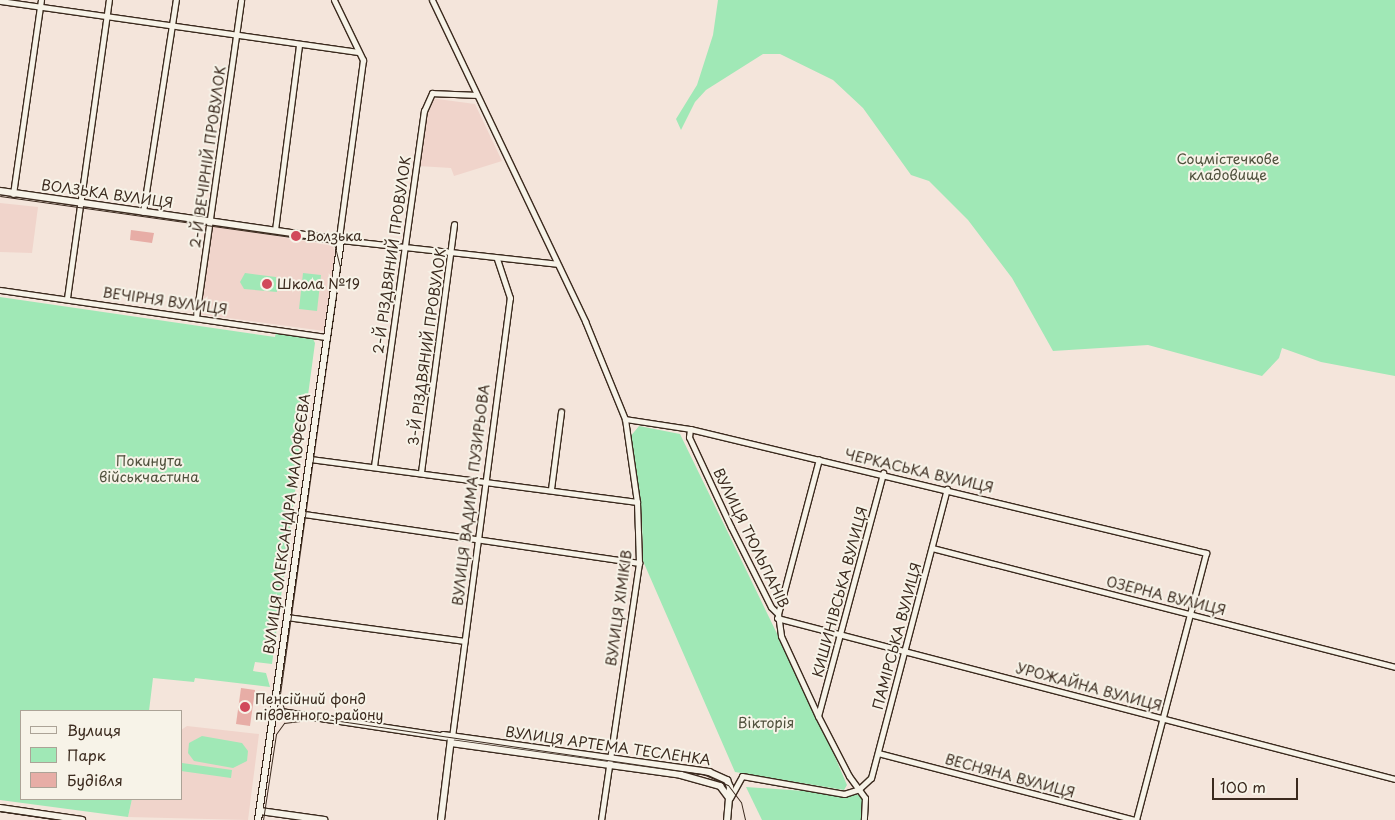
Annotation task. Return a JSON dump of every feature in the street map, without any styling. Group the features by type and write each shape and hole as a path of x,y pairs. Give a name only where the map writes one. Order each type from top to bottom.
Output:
{"street":[{"path":"0,0 41,3 107,15 237,32 299,46 357,52"},
{"path":"66,298 109,0"},
{"path":"143,212 176,0"},
{"name":"2-Й ВЕЧІРНІЙ ПРОВУЛОК","path":"196,317 241,0"},
{"name":"ВУЛИЦЯ ОЛЕКСАНДРА МАЛОФЄЄВА","path":"260,811 287,617 304,514 363,60 357,52 334,0"},
{"name":"ВУЛИЦЯ ХІМІКІВ","path":"432,0 603,361 624,419 638,502 640,563 601,820"},
{"path":"13,194 41,3"},
{"path":"275,230 299,46"},
{"name":"2-Й РІЗДВЯНИЙ ПРОВУЛОК","path":"374,466 404,247 428,97 438,93 476,95"},
{"name":"ВОЛЗЬКА ВУЛИЦЯ","path":"0,191 210,222 340,238"},
{"name":"3-Й РІЗДВЯНИЙ ПРОВУЛОК","path":"421,472 454,224"},
{"path":"340,238 497,259 557,264"},
{"name":"ВУЛИЦЯ ВАДИМА ПУЗИРЬОВА","path":"441,820 510,298 497,259"},
{"name":"ВЕЧІРНЯ ВУЛИЦЯ","path":"0,290 327,337"},
{"path":"551,489 562,412"},
{"name":"ЧЕРКАСЬКА ВУЛИЦЯ","path":"624,419 690,428 883,473 1206,553 1191,614"},
{"name":"ВУЛИЦЯ ТЮЛЬПАНІВ","path":"690,428 689,437 731,527 771,607 778,616 781,636 818,716 861,787 865,798 864,820"},
{"path":"310,459 486,480 638,502"},
{"path":"778,616 818,459"},
{"name":"КИШИНІВСЬКА ВУЛИЦЯ","path":"818,716 883,473"},
{"name":"ПАМІРСЬКА ВУЛИЦЯ","path":"861,787 871,778 947,489"},
{"path":"304,514 479,538 640,563"},
{"name":"ОЗЕРНА ВУЛИЦЯ","path":"932,548 1395,667"},
{"path":"1136,820 1191,614"},
{"name":"УРОЖАЙНА ВУЛИЦЯ","path":"778,616 841,635 1163,717 1395,779"},
{"path":"287,617 464,641"},
{"path":"274,711 443,735 451,740"},
{"name":"ВУЛИЦЯ АРТЕМА ТЕСЛЕНКА","path":"451,740 611,758 710,772 726,780 730,800"},
{"name":"ВУЛИЦЯ АРТЕМА ТЕСЛЕНКА","path":"451,740 711,781 726,791 730,800"},
{"name":"ВЕСНЯНА ВУЛИЦЯ","path":"878,753 1136,820"},
{"path":"727,820 730,800 742,776 844,794 861,787"},
{"path":"0,808 82,820"},
{"path":"258,820 260,811 324,820"}],"shaded area":[{"path":"430,98 475,104 502,161 454,176 451,168 418,166"},
{"path":"0,203 38,207 32,253 0,252"},
{"name":"Школа №19","path":"212,225 333,246 335,254 324,331 198,314"},
{"path":"187,726 259,734 248,820 128,817 132,800 182,800 182,729"}],"green space":[{"name":"Соцмістечкове кладовище","path":"718,0 1395,0 1395,376 1321,362 1282,348 1279,358 1262,376 1148,345 1053,351 1012,278 968,220 929,181 911,175 863,108 833,80 780,54 763,54 706,90 695,102 681,130 676,119 697,85 713,35"},
{"path":"245,273 276,277 277,292 244,289 240,282"},
{"path":"303,273 321,275 317,311 299,309"},
{"name":"Покинута військчастина","path":"0,297 275,337 276,332 312,337 315,343 272,664 255,662 253,671 266,673 270,687 195,678 194,682 153,678 149,710 20,710 20,800 132,800 128,817 0,800"},
{"name":"Вікторія","path":"639,426 680,434 821,724 847,785 844,790 735,772 643,561 642,520 630,437"},
{"path":"202,736 242,743 248,751 247,761 233,768 194,761 188,753 189,743"},
{"path":"182,763 232,770 231,778 182,771"},
{"path":"746,787 861,795 865,820 762,820"}],"building":[{"path":"131,230 154,233 152,243 130,240"},
{"name":"Пенсійний фонд південного району","path":"241,688 255,690 250,726 236,724"}],"tram line":[{"path":"0,196 334,243 340,267 280,695 285,713 703,774 728,785 741,802 745,820"},
{"path":"263,820 276,734 284,723 300,721"},
{"path":"0,811 62,820"}],"place":[{"name":"Волзька","path":"296,236"},
{"name":"Школа №19","path":"267,284"},
{"name":"Пенсійний фонд південного району","path":"245,707"}]}
